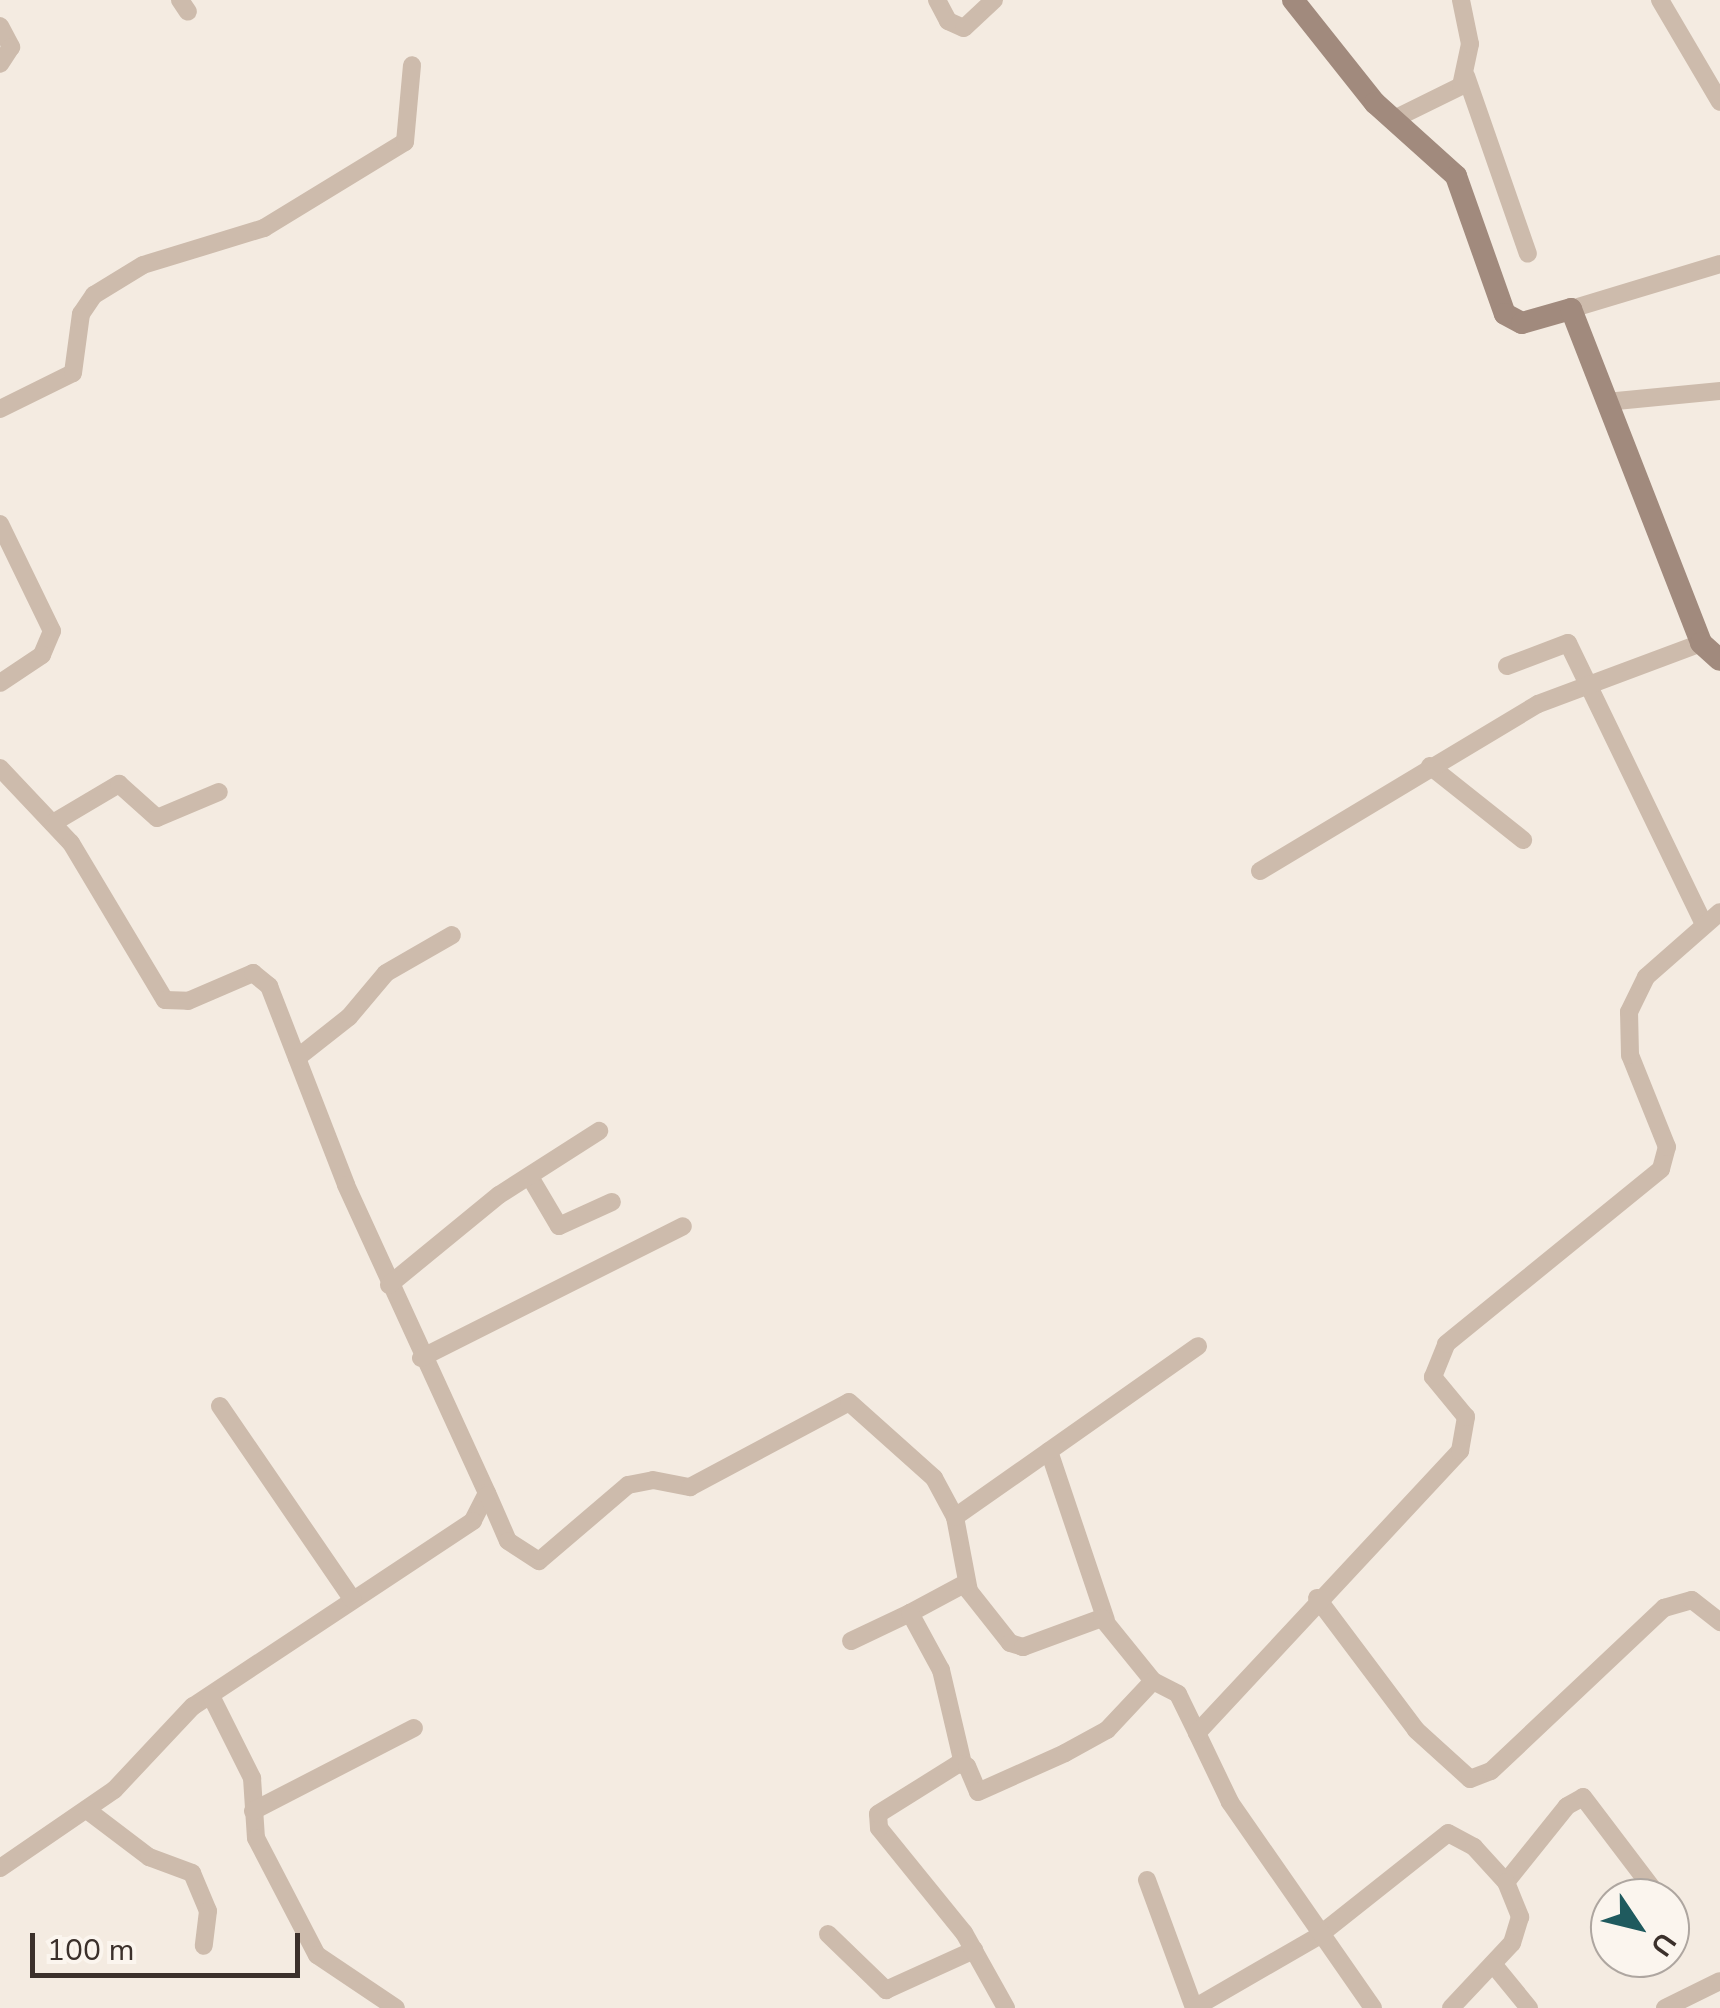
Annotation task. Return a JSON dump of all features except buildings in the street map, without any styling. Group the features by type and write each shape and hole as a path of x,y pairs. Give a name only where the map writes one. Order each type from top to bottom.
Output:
{"street":[{"path":"937,0 948,21 964,28 994,0"},
{"path":"1293,0 1394,120 1456,176 1505,314 1522,323 1720,264"},
{"path":"1461,0 1466,76 1528,254"},
{"path":"1660,0 1720,102"},
{"path":"0,26 11,47 0,64"},
{"path":"0,409 73,373 81,314 94,295 143,265 264,228 405,142 412,65"},
{"path":"1394,120 1445,100 1466,76"},
{"path":"1571,310 1702,643 1720,660"},
{"path":"1606,402 1720,391"},
{"path":"0,524 52,631 42,655 0,683"},
{"path":"1507,666 1565,641 1704,924"},
{"path":"1260,871 1430,766 1585,684 1702,643"},
{"path":"1430,766 1522,840"},
{"path":"0,768 53,823 164,1000 179,1004 259,975 420,1358 508,1540 539,1560 628,1485 653,1480 690,1487 844,1402 920,1460 955,1517 966,1583 1018,1648 1090,1617 1106,1620"},
{"path":"53,823 119,784 157,818 219,792"},
{"path":"1197,1732 1466,1441 1466,1418 1433,1378 1446,1344 1665,1162 1626,1026 1646,978 1720,912"},
{"path":"297,1058 349,1017 386,973 452,935"},
{"path":"389,1285 530,1177 599,1131"},
{"path":"530,1177 559,1226 612,1202"},
{"path":"420,1358 682,1226"},
{"path":"955,1517 1198,1346"},
{"path":"220,1406 352,1600"},
{"path":"1049,1451 1106,1620 1153,1682 1178,1694 1230,1802 1317,1937 1372,2008"},
{"path":"0,1868 86,1810 211,1696 474,1521 487,1493"},
{"path":"852,1641 966,1583"},
{"path":"1317,1598 1416,1730 1470,1779 1491,1772 1664,1608 1692,1600 1720,1622"},
{"path":"910,1613 941,1670 970,1788 984,1791 1100,1736 1153,1682"},
{"path":"211,1696 252,1778 256,1838 316,1956 396,2008"},
{"path":"253,1812 414,1728"},
{"path":"963,1764 886,1807 876,1822 974,1950 1006,2008"},
{"path":"1506,1882 1567,1806 1583,1798 1644,1878"},
{"path":"86,1810 149,1856 192,1873 206,1901 204,1946"},
{"path":"1146,1880 1194,2008 1317,1937 1448,1833 1474,1847 1506,1882 1520,1917 1493,1964 1451,2008"},
{"path":"828,1934 886,1990 974,1950"},
{"path":"1493,1964 1529,2008"},
{"path":"1666,2008 1720,1981"}]}
